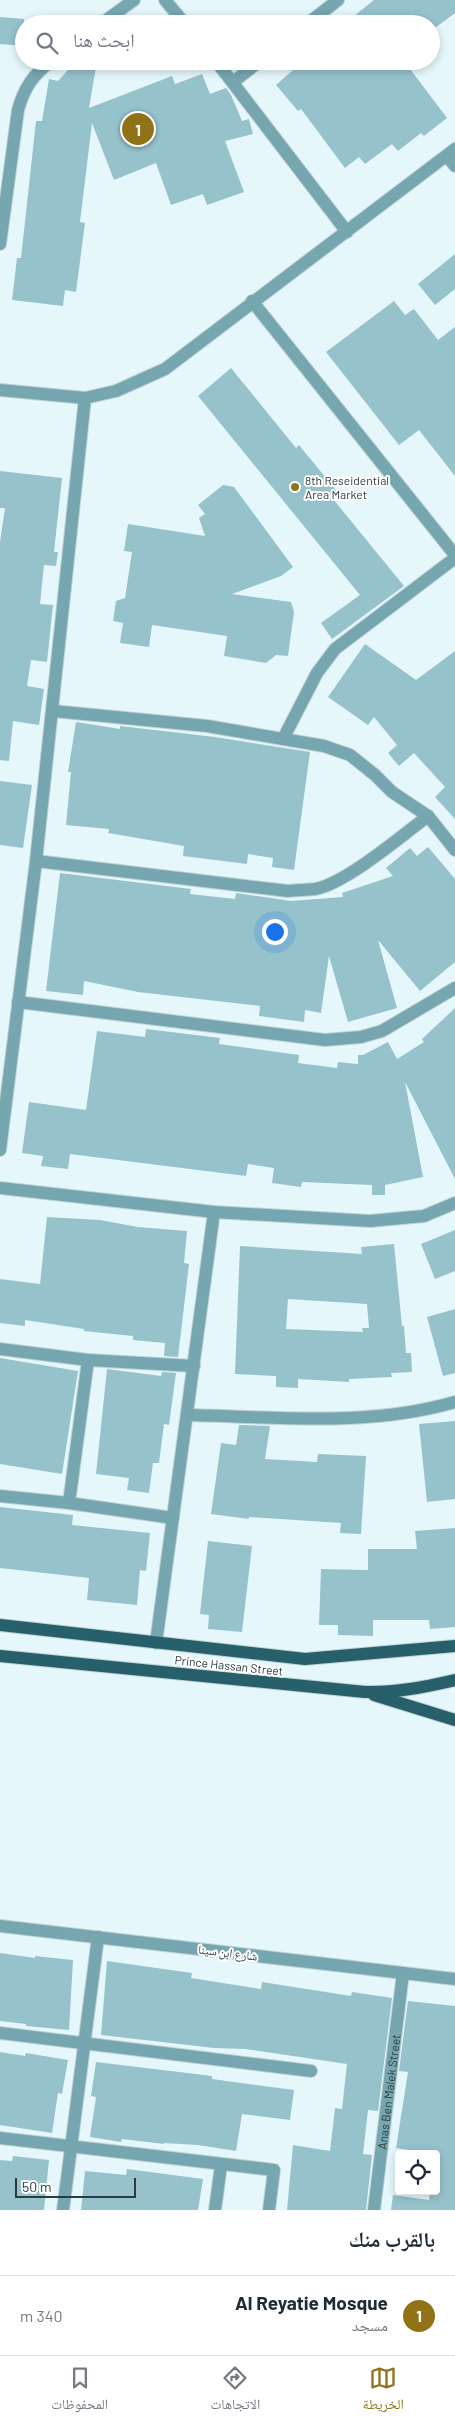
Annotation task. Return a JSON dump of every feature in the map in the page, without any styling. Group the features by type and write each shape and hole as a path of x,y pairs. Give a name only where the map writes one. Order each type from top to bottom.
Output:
{"main road":[{"name":"Prince Hassan Street","path":"0,1625 156,1644 305,1659 455,1646"},
{"name":"Prince Hassan Street","path":"0,1656 365,1692 389,1692 455,1680"},
{"path":"365,1692 455,1720"}],"street":[{"path":"113,15 134,0"},
{"path":"165,0 178,15"},
{"path":"319,15 338,0"},
{"path":"0,244 18,110 22,93 29,81 41,70"},
{"path":"223,70 347,232"},
{"path":"233,82 248,70"},
{"path":"0,390 84,398 116,391 166,368 252,301 452,157"},
{"path":"252,301 455,556 335,649 317,673 283,739"},
{"path":"0,1150 53,711 84,398"},
{"path":"53,711 207,726 324,746 350,756 375,775 392,792 428,816 455,850"},
{"path":"36,860 288,890 316,889 377,855 428,816"},
{"path":"18,1002 325,1040 361,1037 382,1031 455,988"},
{"path":"0,1188 214,1212 370,1221 424,1216 455,1204"},
{"path":"156,1644 214,1212"},
{"path":"0,1349 88,1360 194,1366"},
{"path":"69,1503 88,1360"},
{"path":"188,1415 318,1419 369,1416 436,1407 455,1402"},
{"path":"0,1496 69,1503 173,1518"},
{"name":"شارع ابن سينا","path":"0,1926 455,1979"},
{"path":"64,2210 98,1937"},
{"name":"Anas Ben Malek Street","path":"374,2210 403,1973"},
{"path":"0,2033 311,2071"},
{"path":"0,2138 274,2170 269,2210"},
{"path":"215,2210 221,2165"}],"building":[{"path":"374,0 455,0 455,13 440,24 440,15 355,15"},
{"path":"0,17 15,18 15,45 0,44"},
{"path":"68,70 95,70 89,108 172,76 175,84 202,74 210,94 226,88 242,121 249,119 253,134 225,141 244,192 207,205 203,194 171,205 156,163 114,180 92,123 80,222 85,223 76,292 65,290 63,306 12,300 17,258 21,258 36,121 42,121 49,79 58,81"},
{"path":"293,70 411,70 447,118 424,136 421,133 398,151 392,144 365,164 359,157 345,168 301,109 298,111 276,85"},
{"path":"455,254 455,289 435,305 418,284"},
{"path":"394,301 405,315 414,309 438,340 455,327 455,476 419,430 399,445 326,352"},
{"path":"231,368 296,448 299,445 339,494 333,499 404,586 332,639 321,623 360,595 198,396"},
{"path":"0,471 62,478 54,552 58,552 56,566 44,565 40,604 53,605 47,662 31,660 27,686 44,689 39,725 13,721 9,761 0,760 0,542 5,508 0,508"},
{"path":"223,485 234,487 293,567 281,576 232,594 291,602 294,612 288,656 276,655 266,663 224,656 227,636 152,625 149,647 120,643 123,623 113,621 116,601 125,598 132,552 124,551 128,524 205,536 199,518 205,514 198,505"},
{"path":"365,644 416,680 455,651 455,819 435,797 445,787 414,753 399,766 388,753 397,745 374,717 368,725 328,697"},
{"path":"76,722 120,729 120,726 215,737 310,752 294,870 272,867 273,858 248,854 247,864 183,856 184,846 108,833 109,829 66,825 71,772 68,772"},
{"path":"0,781 32,785 23,848 0,845"},
{"path":"428,847 455,879 455,962 420,991 378,940 397,1008 348,1022 329,956 321,1013 305,1010 304,1022 259,1016 260,1006 138,992 84,981 83,995 46,991 60,873 191,889 190,894 235,899 236,893 291,901 343,897 342,893 393,876 386,868 410,848 417,856"},
{"path":"455,1008 455,1179 405,1082 423,1177 385,1185 385,1195 372,1195 372,1185 302,1182 301,1187 272,1183 274,1168 248,1164 246,1176 70,1154 68,1169 41,1166 43,1156 22,1153 29,1102 86,1110 97,1031 145,1037 146,1029 220,1038 219,1044 299,1055 298,1063 337,1068 338,1062 358,1064 358,1055 363,1055 388,1042 397,1059 424,1042 422,1039"},
{"path":"47,1217 100,1220 138,1227 187,1231 184,1263 189,1264 178,1357 164,1356 165,1343 133,1340 133,1336 84,1331 84,1329 25,1320 25,1326 0,1323 0,1279 40,1284"},
{"path":"455,1230 455,1271 435,1279 421,1244"},
{"path":"394,1244 402,1326 404,1326 406,1353 411,1353 412,1372 391,1373 392,1377 349,1379 349,1382 298,1379 298,1388 276,1387 276,1376 235,1374 240,1246 362,1254 361,1247","holes":["288,1299 367,1304 369,1328 362,1328 363,1332 286,1329"]},
{"path":"455,1309 455,1373 443,1376 427,1317"},
{"path":"0,1358 78,1371 62,1474 0,1464"},
{"path":"107,1369 161,1376 162,1372 176,1373 169,1425 164,1424 159,1463 153,1463 149,1493 127,1490 129,1478 96,1474"},
{"path":"455,1421 455,1499 427,1502 419,1424"},
{"path":"239,1425 270,1426 265,1459 317,1462 318,1454 366,1456 361,1534 340,1533 341,1523 249,1517 249,1519 211,1514 221,1443 236,1445"},
{"path":"0,1507 73,1515 72,1525 150,1533 146,1571 140,1570 137,1605 87,1600 89,1578 0,1568"},
{"path":"455,1528 455,1627 430,1629 429,1620 373,1620 373,1636 338,1635 338,1625 319,1625 321,1569 368,1570 368,1549 417,1549 415,1531"},
{"path":"208,1541 252,1546 242,1632 208,1629 209,1615 200,1614"},
{"path":"0,1953 35,1958 35,1956 73,1960 69,2030 26,2026 26,2024 0,2021"},
{"path":"107,1961 192,1973 191,1978 261,1989 262,1982 351,1996 352,1992 392,1998 378,2111 368,2110 363,2154 372,2155 366,2210 287,2210 293,2145 330,2151 335,2108 342,2109 347,2064 245,2049 214,2048 101,2035"},
{"path":"408,2001 455,2006 455,2210 391,2210 393,2195 429,2200 430,2195 440,2195 440,2150 396,2148 408,2072 399,2071"},
{"path":"0,2052 25,2056 26,2053 68,2060 62,2094 58,2093 52,2133 0,2125"},
{"path":"96,2062 212,2076 212,2079 294,2090 290,2120 242,2114 236,2151 198,2145 164,2144 122,2139 121,2142 90,2137 96,2097 91,2096"},
{"path":"13,2156 49,2160 44,2210 0,2210 0,2160 12,2161"},
{"path":"127,2169 203,2179 198,2210 81,2210 85,2171 126,2175"}],"place":[{"name":"Al Reyatie Mosque","path":"138,129"},
{"name":"8th Reseidential Area Market","path":"295,487"}]}
